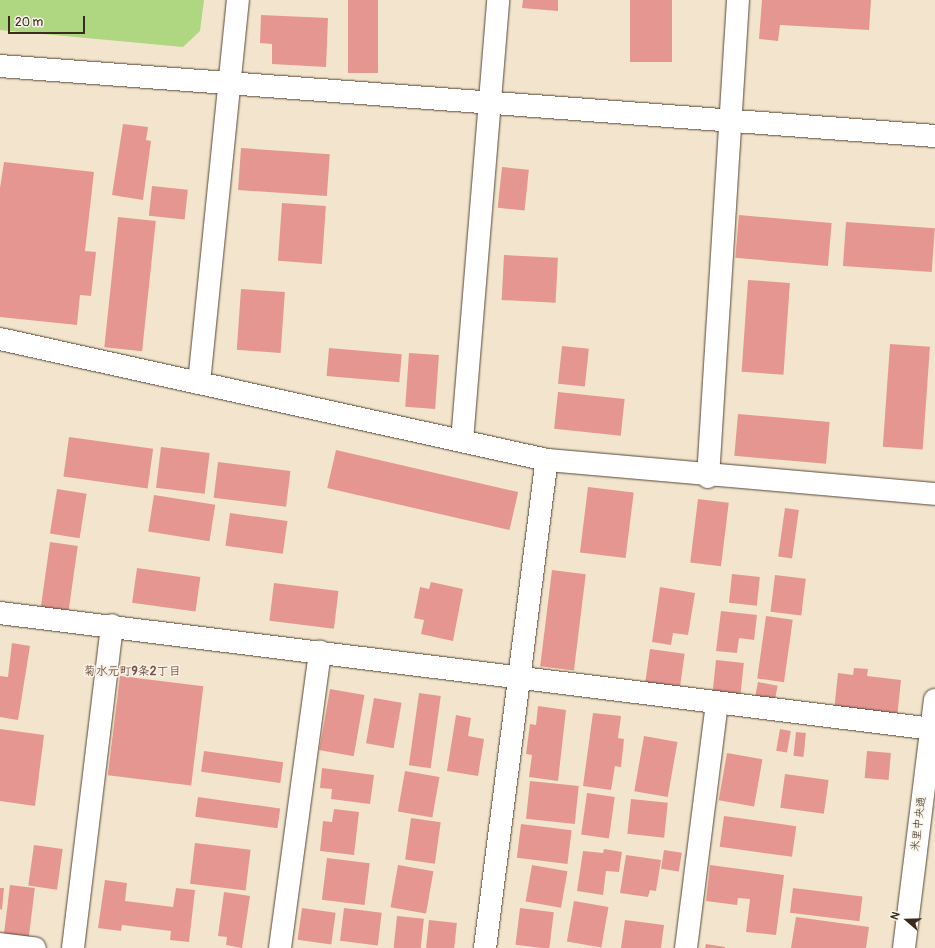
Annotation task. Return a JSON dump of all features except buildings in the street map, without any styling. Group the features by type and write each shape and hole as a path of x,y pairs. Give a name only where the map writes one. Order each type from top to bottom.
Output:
{"street":[{"path":"199,383 238,0"},
{"path":"462,441 492,101 498,0"},
{"path":"708,477 728,120 738,0"},
{"path":"0,66 229,85 492,101 935,136"},
{"path":"0,339 547,460 708,477 935,494"},
{"path":"485,948 521,679 547,460"},
{"path":"0,613 112,625 718,704 932,729"},
{"path":"73,948 112,625"},
{"path":"280,948 320,652"},
{"name":"米里中央通","path":"904,948 935,700"},
{"path":"686,948 718,704"},
{"path":"0,944 35,948"}],"green space":[{"path":"0,0 204,0 200,31 183,47 0,30"}],"district":[{"name":"菊水元町9条2丁目","path":"132,672"}]}
